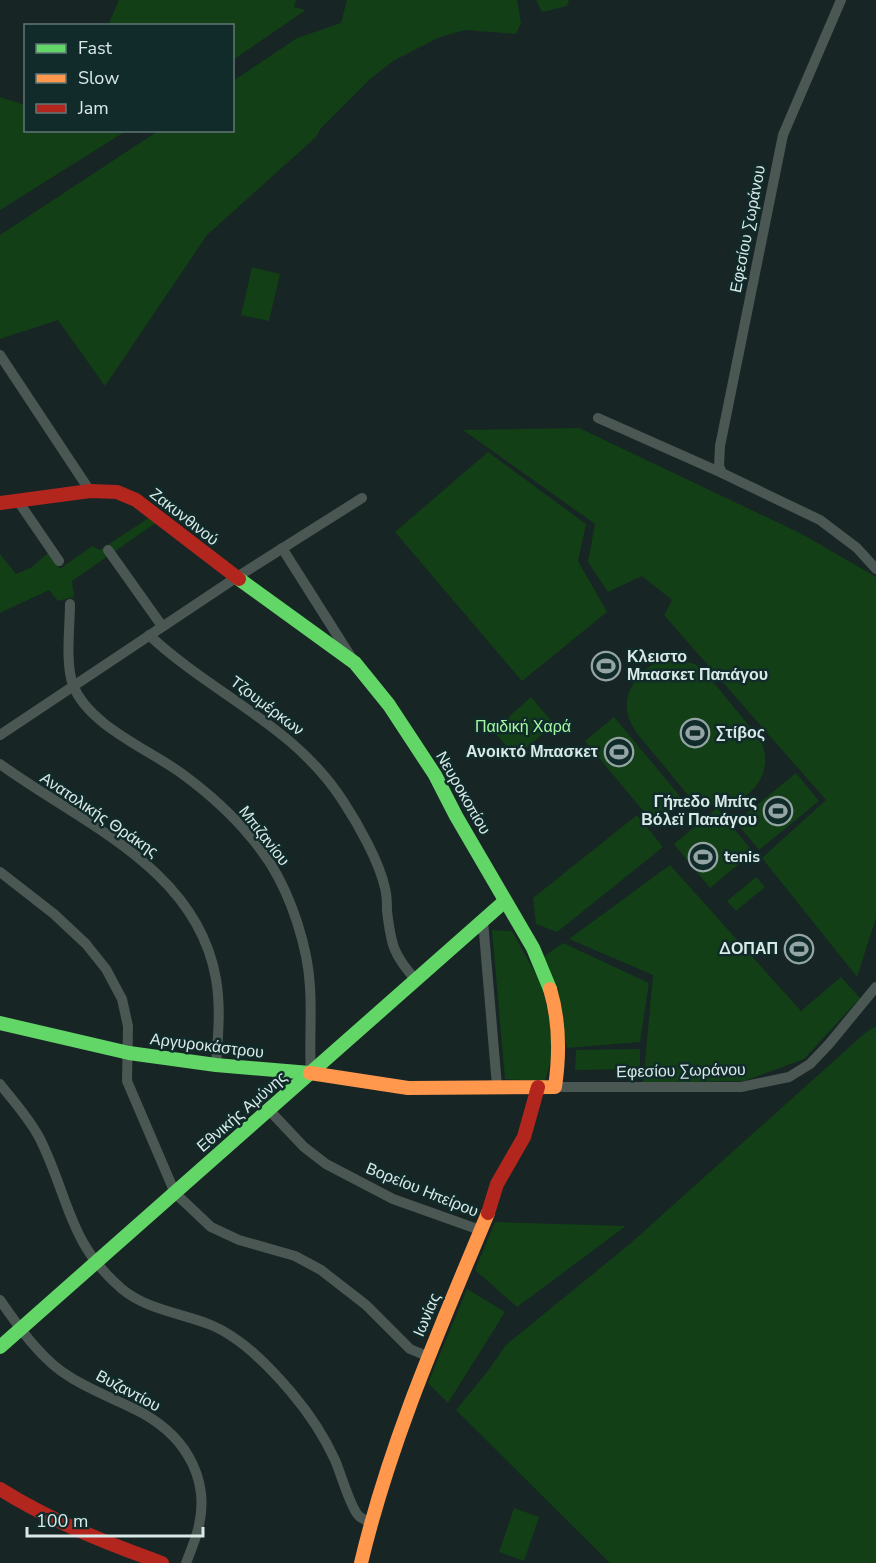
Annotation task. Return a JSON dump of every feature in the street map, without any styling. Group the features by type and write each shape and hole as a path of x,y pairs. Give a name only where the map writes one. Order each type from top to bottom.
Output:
{"street":[{"name":"Εφεσίου Σωράνου","path":"722,472 719,466 720,446 781,142 841,0"},
{"path":"0,355 90,491"},
{"path":"598,418 722,472 820,520 856,548 876,569"},
{"name":"Ζακυνθινού","path":"0,502 90,491 117,492 136,500 237,577"},
{"path":"0,735 237,577 363,498"},
{"path":"18,501 59,561"},
{"path":"282,548 355,663"},
{"path":"108,550 162,626"},
{"name":"Νευροκοπίου","path":"237,577 355,663 389,705 435,775 543,968 557,1011 560,1049 555,1087"},
{"path":"70,604 69,667 73,686"},
{"name":"Τζουμέρκων","path":"149,635 171,656 292,741 319,769 342,800 365,838 385,888 390,937 394,952 401,964 416,980"},
{"name":"Μπιζανίου","path":"73,686 90,711 104,723 180,772 213,799 242,828 270,863 288,898 304,945 310,986 311,1073"},
{"name":"Ανατολικής Θράκης","path":"0,764 135,854 163,879 187,909 205,941 216,978 220,1016 216,1065"},
{"path":"0,872 54,914 87,944 106,969 122,999 128,1026 127,1081 175,1193 211,1227 239,1240 295,1256 321,1270 360,1300 410,1349 427,1356"},
{"name":"Εθνικής Αμύνης","path":"0,1347 506,901"},
{"path":"483,921 497,1086"},
{"name":"Εφεσίου Σωράνου","path":"555,1087 741,1087 789,1077 810,1064 876,987"},
{"name":"Αργυροκάστρου","path":"0,1023 129,1053 216,1065 311,1073 408,1088 555,1087"},
{"path":"0,1084 40,1138 72,1222 85,1248 96,1263 124,1290 141,1301 212,1325 239,1341 263,1362 291,1391 315,1424 334,1458 358,1516 369,1522"},
{"name":"Ιωνίας","path":"361,1563 369,1522 427,1356 490,1208 497,1184 524,1137 538,1087"},
{"name":"Βορείου Ηπείρου","path":"269,1110 304,1147 335,1169 393,1199 480,1230"},
{"name":"Βυζαντίου","path":"0,1300 21,1329 50,1362 69,1377 146,1415 187,1451 198,1477 202,1503 198,1531 186,1563"},
{"path":"0,1489 26,1506 87,1536 162,1563"}],"green space":[{"path":"119,0 296,0 294,7 306,10 234,59 234,24 108,24"},
{"path":"347,0 517,0 521,23 516,34 465,30 440,37 393,61 370,79 321,128 316,137 207,235 105,386 58,320 0,339 0,235 156,132 234,132 234,80 297,38 341,23"},
{"path":"536,0 569,0 567,6 542,12"},
{"path":"0,97 24,105 24,132 124,132 0,210"},
{"path":"252,267 280,274 269,321 241,315"},
{"path":"579,428 802,534 876,577 876,918 857,977 762,858 826,800 664,615 672,600 642,576 608,592 588,562 595,524 463,430"},
{"path":"488,452 586,524 578,561 607,612 522,681 395,532"},
{"path":"150,517 157,522 72,581 74,597 58,601 49,590 0,613 0,554 16,574 32,567 48,553 60,569 92,546 100,550"},
{"path":"673,658 695,664 705,672 760,739 765,756 764,771 757,785 746,795 733,802 718,805 702,802 687,794 640,737 630,720 627,702 635,681 651,665"},
{"name":"Παιδική Χαρά","path":"531,697 554,724 516,757 493,731"},
{"path":"614,717 684,801 655,825 585,741"},
{"name":"Γήπεδο Μπίτς Βόλεϊ Παπάγου","path":"796,773 819,801 759,850 736,822"},
{"path":"717,808 753,852 710,888 674,844"},
{"path":"637,815 663,847 557,932 536,924 533,898"},
{"path":"670,865 801,1011 841,977 860,998 804,1059 744,1081 643,1083 653,975 569,939"},
{"path":"756,877 765,887 736,911 727,901"},
{"path":"492,930 512,931 542,985 552,1029 552,1057 545,1081 505,1079"},
{"path":"563,943 649,983 640,1042 567,1048 543,957"},
{"path":"876,1026 876,1563 610,1563 456,1410 506,1345 632,1242 865,1033"},
{"path":"640,1049 640,1069 575,1070 576,1050"},
{"path":"495,1222 626,1226 517,1307 475,1270"},
{"path":"467,1289 505,1312 448,1403 428,1383"},
{"path":"514,1508 539,1517 524,1561 499,1552"}],"traffic: fast":[{"path":"239,579 355,663 389,705 435,775 456,816 533,948 550,989"},
{"path":"0,1347 505,901"},
{"path":"0,1023 129,1053 216,1065 310,1073"}],"traffic: slow":[{"path":"310,1073 408,1088 555,1087 558,1038 556,1013 550,989"},
{"path":"361,1563 401,1429 434,1342 488,1213"}],"traffic: jam":[{"path":"0,503 90,491 117,492 136,500 239,579"},
{"path":"488,1213 497,1184 524,1137 538,1087"},
{"path":"0,1489 19,1501 79,1530 162,1563"}],"place":[{"name":"Κλειστο Μπασκετ Παπάγου","path":"606,666"},
{"name":"Στίβος","path":"695,733"},
{"name":"Ανοικτό Μπασκετ","path":"619,752"},
{"name":"Γήπεδο Μπίτς Βόλεϊ Παπάγου","path":"778,811"},
{"name":"tenis","path":"703,857"},
{"name":"ΔΟΠΑΠ","path":"799,949"}]}
